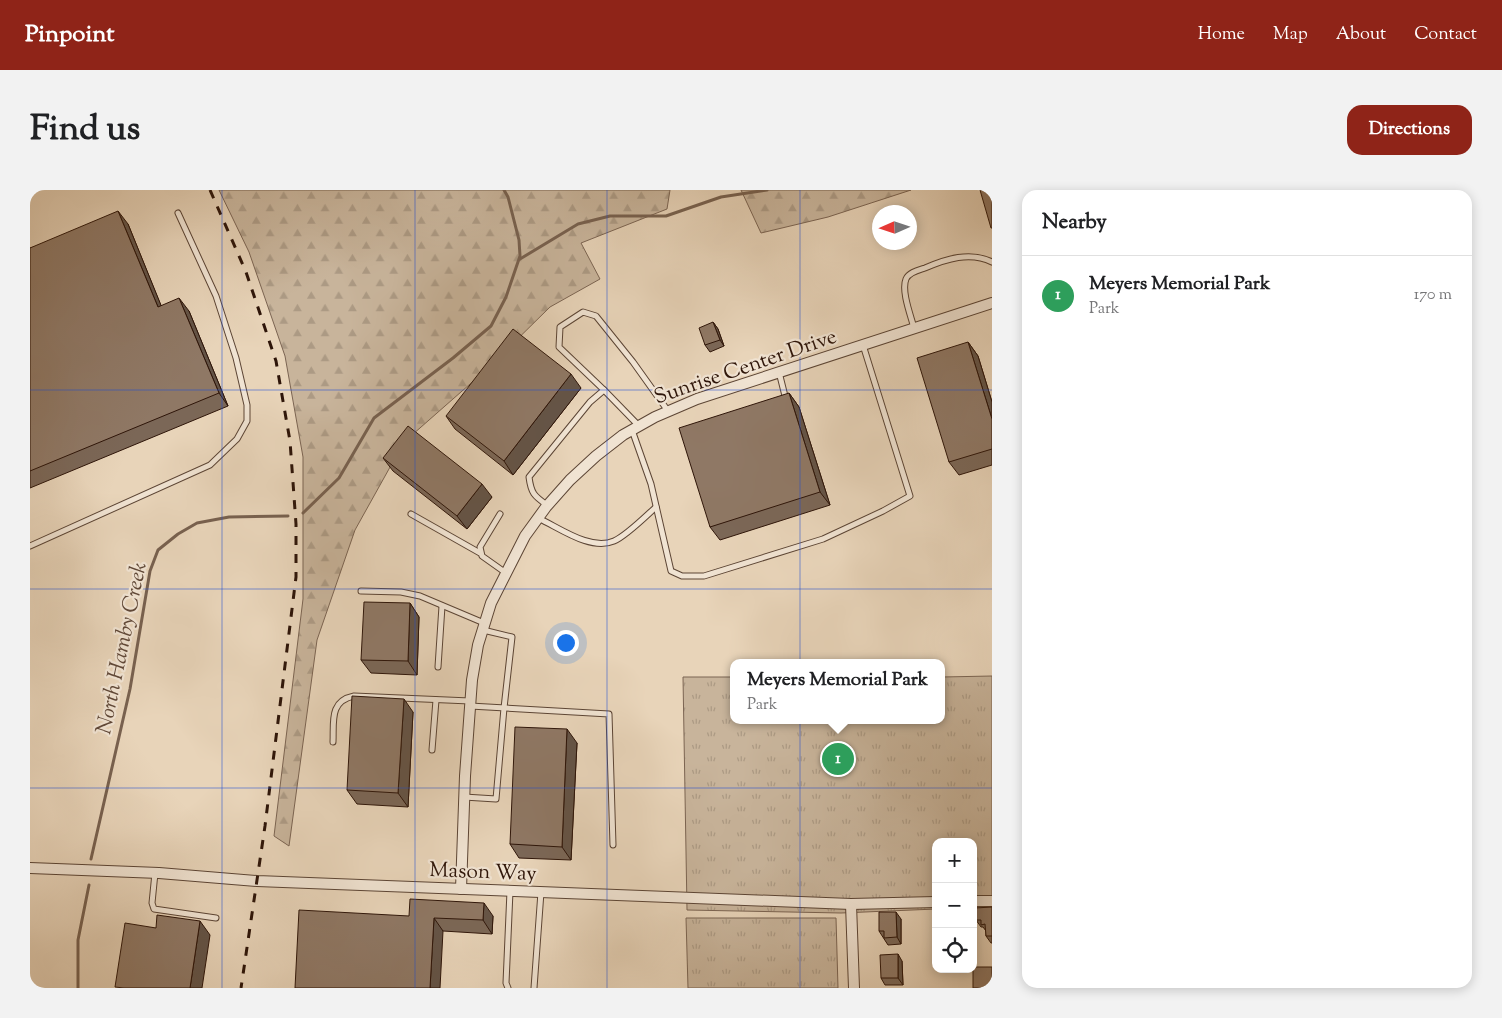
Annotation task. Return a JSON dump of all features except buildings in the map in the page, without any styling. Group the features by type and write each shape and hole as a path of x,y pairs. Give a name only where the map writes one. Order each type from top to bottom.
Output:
{"street":[{"name":"Sunrise Center Drive","path":"461,889 464,797 470,704 476,654 491,602 525,536 547,506 596,456 636,428 668,411 697,399 992,303"},
{"name":"Mason Way","path":"30,868 155,872 257,881 851,904 932,902"},
{"path":"977,901 992,901"},
{"path":"851,904 854,988"}],"lane":[{"path":"30,546 210,464 237,438 247,421 247,405 236,358 216,296 178,213"},
{"path":"914,328 905,290 906,280 911,273 956,257 972,257 992,262"},
{"path":"668,411 633,362 596,316 583,312 560,327 559,347 604,390 636,428 671,571 682,576 704,576 823,539 910,496 863,345"},
{"path":"778,403 786,401 779,372"},
{"path":"547,506 536,497 531,489 529,477 590,402 604,390"},
{"path":"538,518 577,537 604,544 616,540 656,507"},
{"path":"412,514 480,553 506,573"},
{"path":"480,553 480,547 500,514"},
{"path":"361,591 401,592 420,596 512,637 496,800 464,797"},
{"path":"438,667 442,606"},
{"path":"333,742 334,711 345,698 354,696 436,700 504,708 609,714 613,845"},
{"path":"432,750 436,700"},
{"path":"155,872 152,903 154,909 216,918"},
{"path":"508,988 506,983 510,890"},
{"path":"534,988 541,892"}],"green space":[{"path":"219,190 670,190 667,209 581,243 600,279 550,307 486,370 404,442 355,530 317,640 289,846 274,836 303,599 303,457 285,356 249,252"},
{"path":"741,190 911,190 828,217 761,233"},
{"path":"992,676 992,907 977,908 977,838 932,838 932,909 841,913 687,910 683,677 730,677 730,724 945,724 945,677"},
{"path":"686,918 836,918 838,988 688,988"}],"waterway":[{"name":"North Hamby Creek","path":"303,513 339,478 374,418 453,358 491,326 506,297 520,256 519,240 508,197 504,190"},
{"path":"520,259 578,224 610,216 666,216 721,197 767,190"},
{"name":"North Hamby Creek","path":"91,859 130,689 150,571 158,550 178,534 197,523 229,517 288,516"},
{"name":"North Hamby Creek","path":"78,988 78,940 89,885"}],"railway":[{"path":"210,190 246,272 276,361 290,441 296,524 296,577 265,826 241,988"}],"place":[{"name":"Meyers Memorial Park","path":"838,759"}]}
